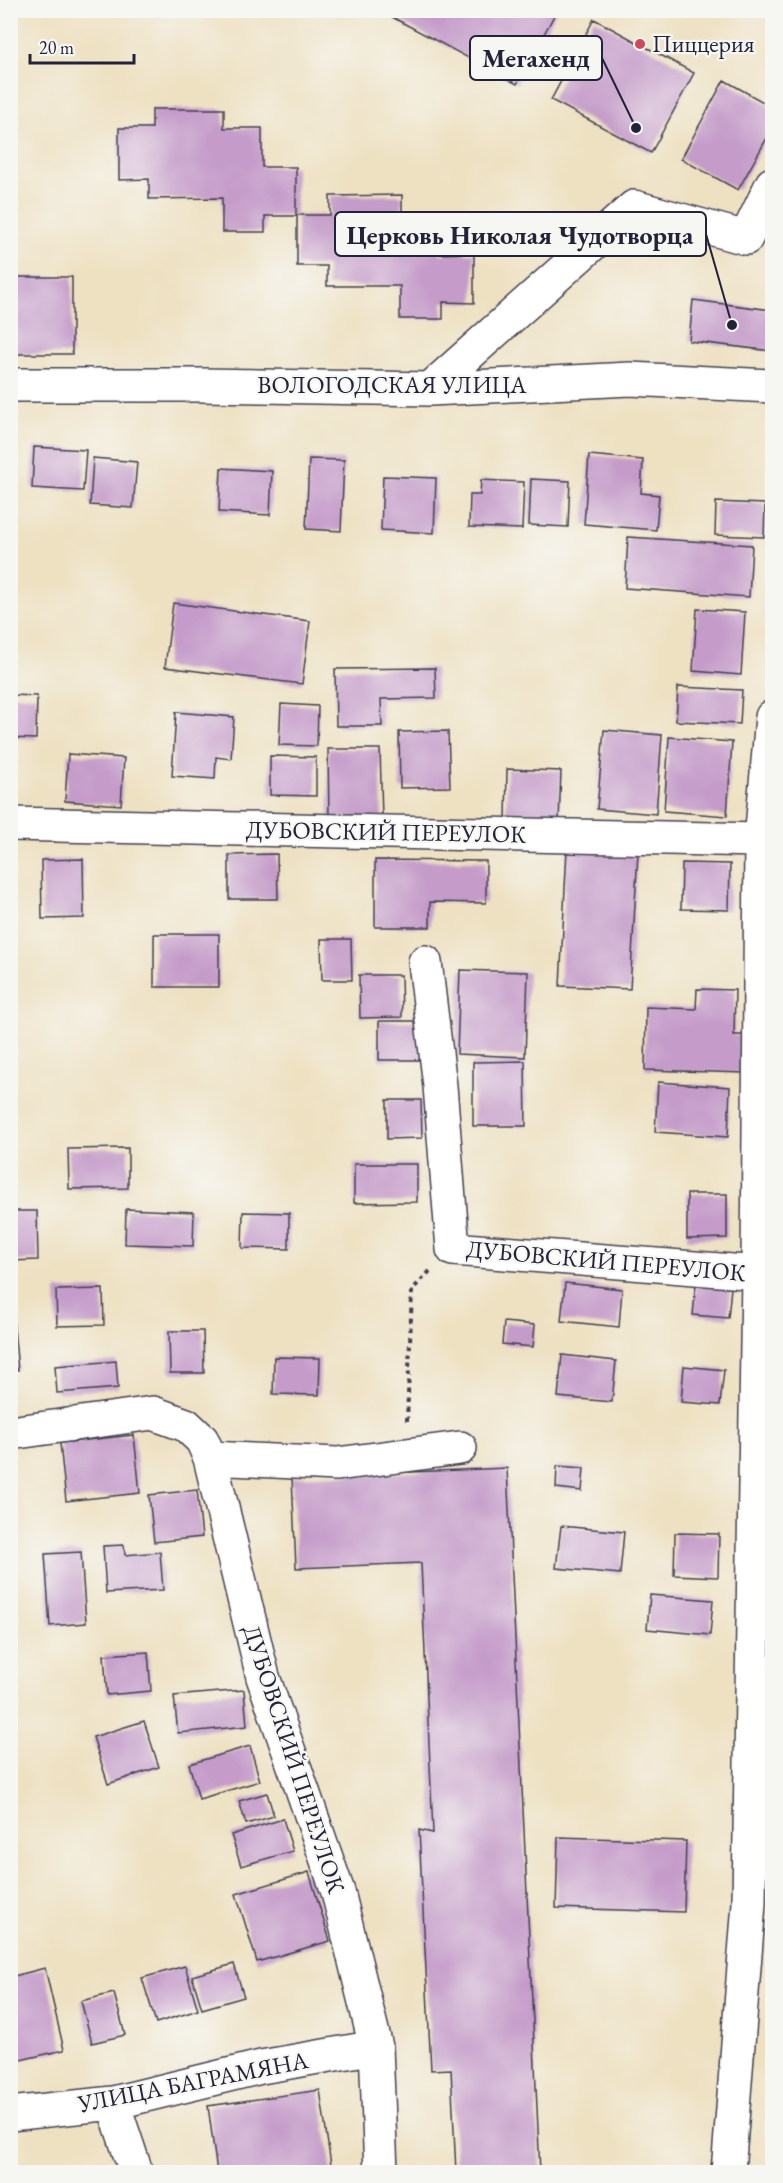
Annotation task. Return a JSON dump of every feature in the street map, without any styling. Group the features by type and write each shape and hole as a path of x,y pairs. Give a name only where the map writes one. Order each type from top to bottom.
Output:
{"street":[{"path":"430,389 634,207 746,238 772,184"},
{"name":"ВОЛОГОДСКАЯ УЛИЦА","path":"10,385 202,385 430,389 630,379 772,386"},
{"path":"728,2172 761,1904 758,1273 761,840 772,717"},
{"name":"ДУБОВСКИЙ ПЕРЕУЛОК","path":"10,824 761,840"},
{"name":"ДУБОВСКИЙ ПЕРЕУЛОК","path":"425,962 440,1086 453,1249 758,1273"},
{"name":"ДУБОВСКИЙ ПЕРЕУЛОК","path":"10,1433 153,1413 186,1425 202,1440 210,1458 263,1677 338,1892 376,2047 381,2172"},
{"path":"210,1458 337,1464 460,1448"},
{"name":"УЛИЦА БАГРАМЯНА","path":"10,2114 113,2103 261,2067 376,2047"},
{"path":"113,2103 136,2172"}],"path":[{"path":"406,1455 412,1290 453,1249"}],"building":[{"path":"379,10 557,10 517,84"},
{"path":"594,19 694,73 651,153 551,100"},
{"path":"724,80 772,107 772,129 738,190 681,159"},
{"path":"152,109 224,109 224,128 262,128 262,167 296,167 296,216 265,216 265,232 222,232 222,198 149,199 149,179 119,180 119,128 152,128"},
{"path":"402,195 402,214 440,214 440,254 474,253 474,303 443,302 443,319 400,319 400,286 327,286 327,266 297,266 297,215 330,215 330,196"},
{"path":"10,277 72,277 72,354 10,354"},
{"path":"693,300 772,310 772,351 689,341"},
{"path":"34,447 86,450 83,491 32,488"},
{"path":"589,455 643,460 641,493 659,495 656,530 584,524"},
{"path":"93,458 137,462 133,508 90,505"},
{"path":"309,459 344,460 341,531 306,529"},
{"path":"221,468 272,471 270,515 219,512"},
{"path":"383,476 436,478 434,533 381,530"},
{"path":"531,479 570,481 568,527 529,525"},
{"path":"481,480 524,482 522,529 469,527 470,495 480,495"},
{"path":"716,502 765,504 764,537 715,535"},
{"path":"628,537 752,545 749,597 625,588"},
{"path":"173,603 310,621 302,684 165,667"},
{"path":"697,609 745,612 741,675 693,671"},
{"path":"435,668 436,698 381,699 382,726 336,726 335,669"},
{"path":"678,687 742,690 740,724 676,721"},
{"path":"10,695 37,696 36,739 10,738"},
{"path":"281,704 318,706 317,746 279,745"},
{"path":"176,712 234,717 231,759 216,757 215,779 172,776"},
{"path":"604,730 662,735 656,814 597,809"},
{"path":"448,731 450,787 400,788 399,732"},
{"path":"669,737 732,742 727,816 664,811"},
{"path":"328,749 380,749 382,818 329,819"},
{"path":"68,754 124,758 121,805 65,801"},
{"path":"270,756 316,757 316,796 270,795"},
{"path":"507,769 561,771 559,822 506,820"},
{"path":"567,849 638,853 630,989 560,986"},
{"path":"277,854 278,899 229,899 229,855"},
{"path":"83,859 84,918 42,919 41,860"},
{"path":"375,860 486,861 486,903 430,902 430,927 375,927"},
{"path":"682,863 730,864 729,910 681,909"},
{"path":"154,934 219,934 219,987 154,987"},
{"path":"321,939 351,939 352,980 322,980"},
{"path":"460,970 528,972 525,1057 457,1054"},
{"path":"359,975 401,975 402,1017 360,1018"},
{"path":"697,989 735,990 734,1035 748,1035 747,1073 645,1070 646,1007 696,1009"},
{"path":"379,1021 427,1021 427,1060 379,1060"},
{"path":"525,1061 526,1126 473,1126 473,1062"},
{"path":"658,1082 730,1087 728,1137 655,1132"},
{"path":"387,1100 421,1100 422,1138 387,1139"},
{"path":"128,1148 128,1188 69,1189 68,1149"},
{"path":"354,1164 417,1164 417,1202 354,1203"},
{"path":"687,1194 727,1194 727,1238 687,1239"},
{"path":"126,1209 194,1212 193,1246 125,1244"},
{"path":"10,1211 37,1211 38,1260 10,1261"},
{"path":"243,1212 289,1213 289,1249 242,1248"},
{"path":"565,1283 622,1289 619,1327 561,1321"},
{"path":"696,1284 731,1288 728,1318 693,1315"},
{"path":"103,1289 104,1325 57,1326 56,1290"},
{"path":"12,1306 18,1370 10,1370 10,1307"},
{"path":"504,1322 535,1325 533,1347 502,1344"},
{"path":"169,1331 203,1331 204,1373 170,1373"},
{"path":"562,1355 616,1361 612,1402 558,1397"},
{"path":"274,1357 320,1358 319,1395 273,1394"},
{"path":"116,1361 118,1388 57,1393 55,1366"},
{"path":"684,1366 724,1370 720,1405 681,1402"},
{"path":"134,1435 140,1493 66,1501 60,1443"},
{"path":"557,1466 584,1468 582,1491 556,1488"},
{"path":"507,1468 540,2172 456,2172 451,2069 431,2070 419,1830 433,1833 421,1563 296,1568 292,1477"},
{"path":"197,1490 202,1537 154,1542 149,1495"},
{"path":"561,1526 624,1532 620,1574 556,1568"},
{"path":"675,1533 719,1534 718,1577 674,1575"},
{"path":"124,1545 125,1555 160,1552 163,1590 106,1593 103,1546"},
{"path":"81,1552 86,1623 50,1626 45,1554"},
{"path":"650,1595 713,1600 710,1635 647,1629"},
{"path":"148,1652 151,1691 107,1695 104,1655"},
{"path":"244,1690 247,1726 178,1733 174,1696"},
{"path":"144,1721 159,1767 108,1784 93,1737"},
{"path":"250,1746 260,1781 199,1799 189,1764"},
{"path":"267,1793 274,1816 246,1824 239,1801"},
{"path":"283,1819 293,1851 241,1866 231,1835"},
{"path":"558,1837 686,1841 684,1912 556,1908"},
{"path":"309,1872 330,1941 257,1962 236,1894"},
{"path":"234,1964 244,1997 202,2009 192,1976"},
{"path":"185,1966 198,2010 156,2023 142,1978"},
{"path":"45,1968 64,2050 20,2060 10,2018 10,1977"},
{"path":"114,1993 125,2035 92,2043 81,2001"},
{"path":"10,2040 17,2063 10,2065"},
{"path":"320,2090 332,2172 217,2172 208,2106"},
{"path":"771,2112 772,2172 768,2172"}],"place":[{"name":"Пиццерия","path":"640,44"},
{"name":"Мегахенд","path":"636,128"},
{"name":"Церковь Николая Чудотворца","path":"732,325"}]}
